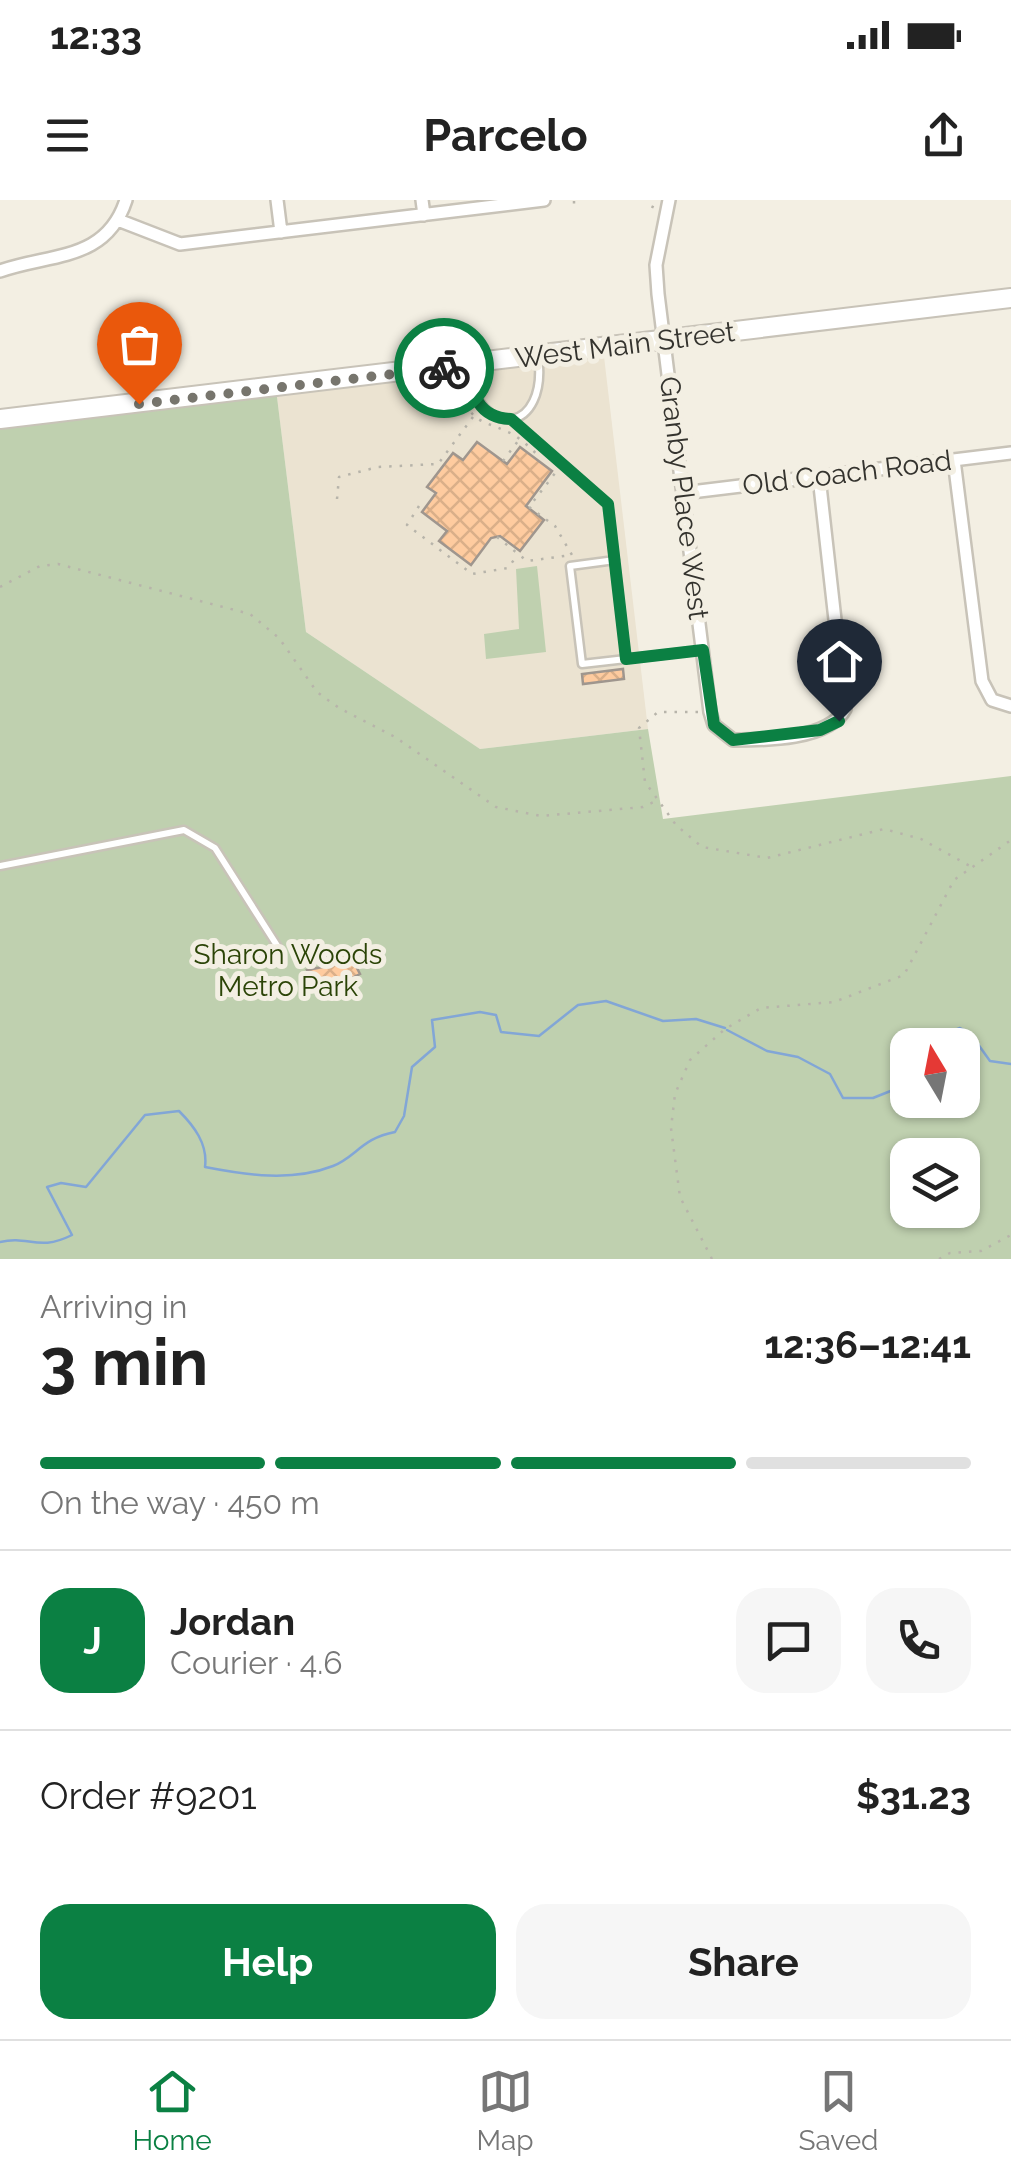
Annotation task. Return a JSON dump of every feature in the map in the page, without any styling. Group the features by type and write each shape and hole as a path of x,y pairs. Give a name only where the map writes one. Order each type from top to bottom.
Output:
{"main road":[{"name":"West Main Street","path":"0,419 465,373 538,356 1011,298"}],"street":[{"path":"0,271 72,256 91,246 118,220 126,200"},
{"path":"277,200 281,232"},
{"path":"422,200 424,215"},
{"path":"118,220 169,244 544,200"},
{"name":"Granby Place West","path":"660,203 656,265 664,340 710,712 722,734 745,740 820,730 839,721 846,696 819,477"},
{"name":"Old Coach Road","path":"683,493 1011,453"},
{"path":"954,460 982,681 992,700 1011,706"}],"lane":[{"path":"465,373 483,411 496,418 511,419 525,414 540,392 538,356"},
{"path":"511,419 608,504 626,659"},
{"path":"615,560 570,566 582,664 703,650"},
{"path":"0,866 184,830 215,848 278,947"}],"path":[{"path":"465,373 475,416 485,426 506,430 544,460"},
{"path":"338,499 338,477 378,468 438,464 475,416"},
{"path":"503,461 519,440"},
{"path":"497,537 527,561 572,555 555,526 530,506 558,471"},
{"path":"418,506 407,525 472,574 508,568 517,556"},
{"path":"0,587 40,566 58,564 250,614 279,638 317,692 395,737 496,807 540,816 643,807 658,800"},
{"path":"700,712 658,712 643,720 643,773 658,800 696,844 730,854 790,854 844,835 884,829 920,839 970,866"},
{"path":"712,1259 680,1197 671,1128 675,1094 690,1060 726,1029 761,1008 834,1002 904,975 944,894 970,866 1011,840"},
{"path":"940,1259 950,1253 981,1251 1011,1235"}],"shaded area":[{"path":"603,348 648,729 480,749 306,632 276,389"}],"green space":[{"name":"Sharon Woods Metro Park","path":"276,389 306,632 480,749 648,729 663,819 1011,776 1011,1259 0,1259 0,419"},
{"path":"537,566 546,652 486,659 484,634 519,629 516,569"}],"building":[{"path":"477,442 507,464 520,447 552,471 526,506 544,520 520,551 500,536 491,538 471,565 439,541 447,531 422,512 436,493 427,487 453,453 463,460"},
{"path":"623,669 624,679 583,684 582,674"},
{"path":"347,949 360,974 319,994 307,970 338,964 334,955"}],"waterway":[{"path":"0,1242 42,1243 72,1235 47,1187 61,1183 86,1187 145,1115 179,1111 199,1136 205,1167 285,1175 317,1171 341,1162 367,1143 395,1132 404,1116 412,1067 435,1047 432,1020 480,1012 496,1015 501,1032 539,1036 578,1005 606,1001 663,1021 696,1019 725,1028"},
{"path":"727,1030 767,1051 798,1057 830,1074 843,1098 873,1098 890,1091"},
{"path":"980,1047 990,1061 1011,1064"}],"way so far":[{"path":"139,404 444,368"}],"route":[{"path":"444,368 467,365 470,386 483,411 496,418 511,419 608,504 626,659 703,650 714,725 733,740 820,730 839,721"}]}
